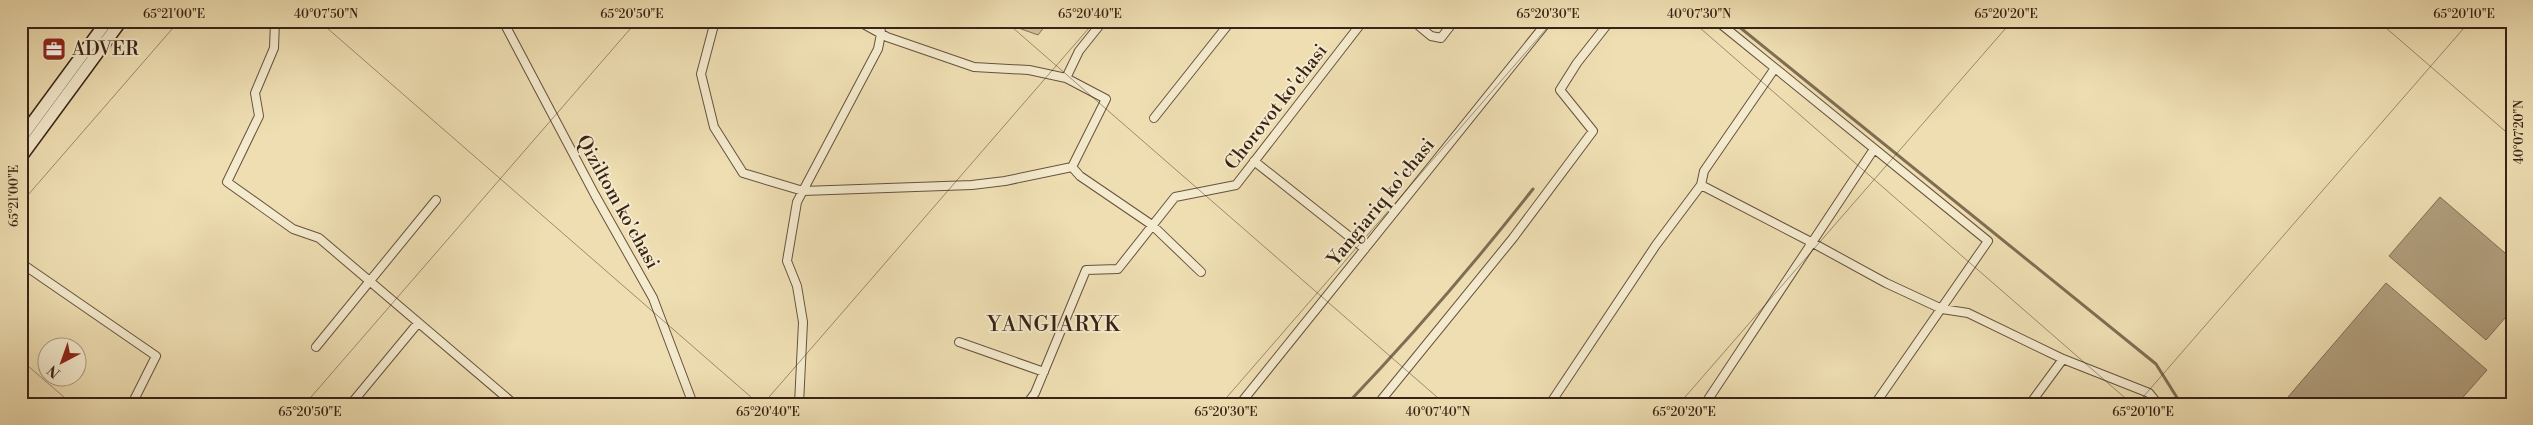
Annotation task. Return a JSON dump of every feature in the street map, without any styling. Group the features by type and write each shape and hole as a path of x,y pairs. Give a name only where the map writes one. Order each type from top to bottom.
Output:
{"main road":[{"path":"21,138 113,23"},
{"path":"21,157 113,23"}],"street":[{"path":"275,21 274,48 255,94 260,116 227,182 293,229 319,238 514,404"},
{"name":"Qiziltom ko'chasi","path":"503,21 595,195 653,298 693,404"},
{"path":"715,21 701,74 714,127 743,173 803,191 972,185 1006,181 1072,167"},
{"path":"858,21 882,34 974,67 1029,70 1066,78 1106,99 1072,167"},
{"path":"799,404 804,322 797,286 786,261 797,202 878,49 882,34 880,21"},
{"path":"1066,78 1079,51 1103,21"},
{"path":"1154,118 1231,21"},
{"name":"Chorovot ko'chasi","path":"1044,372 1086,270 1118,269 1175,197 1236,185 1363,21"},
{"path":"1413,21 1431,36 1441,38 1454,21"},
{"name":"Yangiariq ko'chasi","path":"1240,404 1548,21"},
{"path":"1378,404 1513,238 1594,131 1560,90 1577,63 1610,21"},
{"path":"1718,21 1988,241 1875,404"},
{"path":"1550,404 1656,245 1701,185 1704,171 1775,68"},
{"path":"1705,404 1874,149"},
{"path":"1254,161 1365,249"},
{"path":"1072,167 1080,176 1152,225 1201,272"},
{"path":"1701,185 1886,283 1942,309 1968,313 2063,359 2149,394 2158,404"},
{"path":"316,347 436,200"},
{"path":"21,263 156,356 132,404"},
{"path":"351,404 418,323"},
{"path":"959,342 1044,372 1036,393 1027,404"},
{"path":"2030,404 2063,359"}],"shaded area":[{"path":"999,21 1049,21 1038,35"},
{"path":"2440,197 2512,259 2512,310 2486,340 2389,256"},
{"path":"2386,283 2487,370 2457,404 2282,404"}],"waterway":[{"path":"21,34 30,21"},
{"path":"1732,21 2156,364 2181,404"},
{"path":"1347,404 1443,299 1533,189"}],"place":[{"name":"ADVER","path":"54,49"}],"district":[{"name":"YANGIARYK","path":"1054,325"}]}
